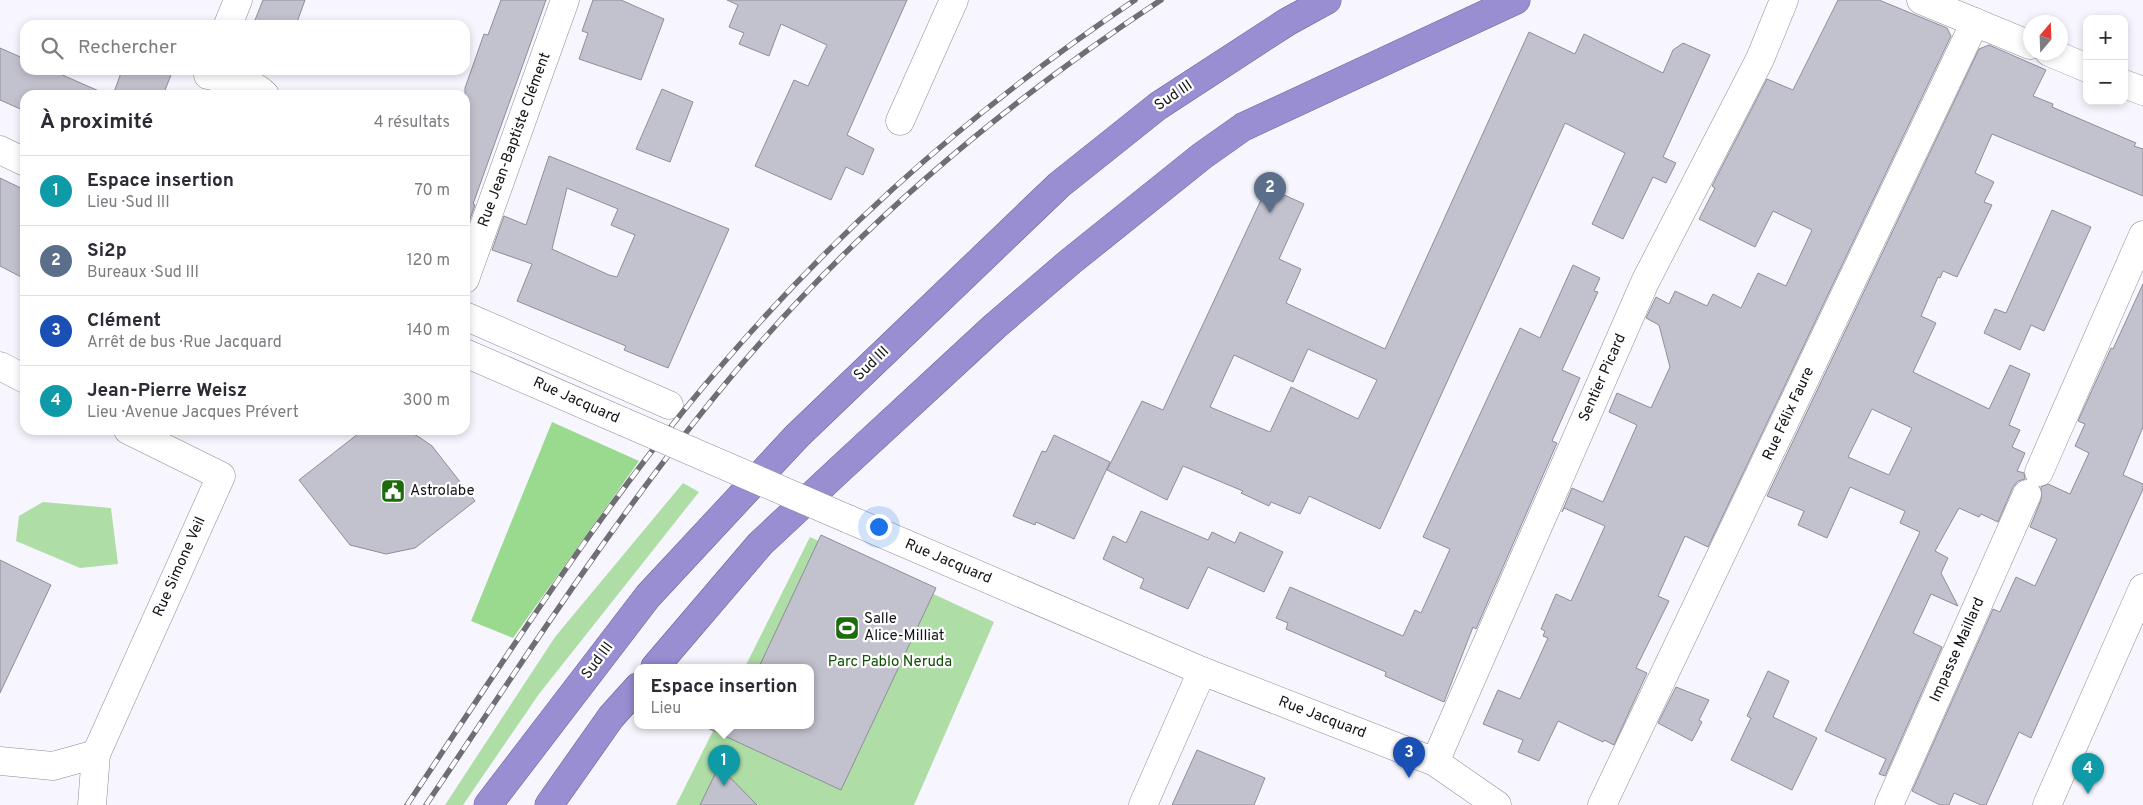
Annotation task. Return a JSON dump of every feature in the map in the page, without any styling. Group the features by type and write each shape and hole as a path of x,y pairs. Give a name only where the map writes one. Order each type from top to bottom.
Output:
{"highway":[{"path":"1286,22 1313,0"},
{"name":"Sud III","path":"488,805 648,596 797,436 1059,186 1158,106 1286,22 1327,0"},
{"path":"658,664 760,544 995,326 1071,261 1202,156 1244,127 1516,0"},
{"path":"549,805 612,717 634,692"}],"street":[{"path":"230,20 238,0"},
{"name":"Rue Jean-Baptiste Clément","path":"470,266 565,0"},
{"path":"900,121 954,0"},
{"name":"Sentier Picard","path":"1435,762 1645,282 1760,59 1784,0"},
{"path":"1921,0 2023,42"},
{"name":"Rue Félix Faure","path":"1602,805 1975,22"},
{"path":"2068,60 2083,66"},
{"path":"207,80 243,82 261,90"},
{"path":"2128,85 2143,91"},
{"path":"0,150 20,160"},
{"name":"Impasse Maillard","path":"1889,805 2143,235"},
{"path":"470,318 669,405"},
{"name":"Rue Jacquard","path":"470,355 1202,671 1435,762 1497,805"},
{"path":"0,366 20,376"},
{"name":"Rue Simone Veil","path":"96,754 222,476 138,435"},
{"path":"2047,805 2143,588"},
{"path":"1143,805 1202,671"},
{"path":"0,760 53,766 96,754 92,805"}],"green space":[{"path":"552,422 639,461 513,638 471,621"},
{"path":"683,483 699,492 539,694 463,805 445,805 555,637"},
{"path":"43,502 111,508 118,564 80,568 16,541 19,516"},
{"name":"Parc Pablo Neruda","path":"810,537 994,622 914,805 676,805 714,729 814,729 814,664 746,664"}],"building":[{"path":"263,0 305,0 298,20 255,20"},
{"path":"501,0 546,0 473,204 475,205 470,219 470,90 465,90 465,88 484,34 488,35"},
{"path":"593,0 621,0 664,19 641,80 579,59 588,33 582,31"},
{"path":"727,0 907,0 847,135 874,149 863,175 846,167 831,200 755,166 794,80 808,86 827,45 781,24 769,56 739,44 744,33 729,27 738,5"},
{"path":"1838,0 1879,0 1947,28 1951,36 1708,547 1685,536 1658,596 1669,601 1636,668 1647,673 1614,745 1604,740 1603,742 1558,721 1539,761 1518,752 1523,740 1483,724 1498,690 1520,699 1548,638 1543,636 1545,631 1541,629 1556,594 1571,601 1605,526 1564,508 1562,512 1572,488 1603,502 1637,425 1609,412 1617,393 1651,408 1670,367 1659,325 1646,318 1656,297 1669,304 1675,291 1707,306 1713,294 1741,308 1758,273 1786,286 1812,230 1773,211 1755,247 1699,219 1715,188 1712,186 1767,79 1793,90"},
{"path":"1529,32 1575,54 1584,34 1663,73 1673,50 1683,43 1710,55 1663,157 1676,163 1666,183 1653,177 1623,239 1592,224 1625,153 1565,123 1380,529 1309,496 1300,514 1271,502 1269,506 1241,493 1243,491 1183,466 1167,500 1107,470 1142,401 1163,410 1267,187 1304,204 1279,259 1301,269 1286,303 1385,349","holes":["1308,349 1377,380 1358,419 1291,387 1270,432 1210,407 1234,355 1293,382"]},
{"path":"1989,45 2046,70 2033,96 2053,104 2052,107 2136,143 2134,146 2143,149 2143,196 1992,134 1975,173 1994,182 1984,202 1992,205 1957,277 1943,271 1940,278 1938,277 1921,316 1936,323 1913,372 1989,409 2010,365 2030,374 2009,425 2020,430 2012,447 2025,453 2017,471 2024,473 2025,479 2018,481 2013,487 1998,522 1981,514 1979,517 1959,508 1935,551 1948,558 1941,573 1958,606 1931,594 1913,633 1942,647 1885,776 1879,774 1886,759 1825,731 1920,532 1900,523 1905,511 1850,487 1827,538 1798,525 1804,511 1767,496 1979,49","holes":["1872,409 1912,428 1889,475 1848,457"]},
{"path":"0,48 20,57 20,75 62,75 97,90 20,90 20,109 0,100"},
{"path":"120,75 171,75 165,90 115,90"},
{"path":"662,89 693,102 670,162 636,149"},
{"path":"549,156 729,229 668,368 624,350 626,346 517,301 532,264 492,250 504,216 526,225","holes":["567,188 618,209 611,225 635,235 617,277 552,249"]},
{"path":"0,178 20,188 20,276 0,266"},
{"path":"2052,210 2091,227 2044,331 2031,325 2020,350 1984,333 1995,309 2006,313"},
{"path":"1573,265 1600,278 1594,291 1598,292 1562,370 1580,378 1552,441 1557,443 1476,629 1473,627 1444,702 1385,676 1386,672 1286,629 1288,623 1276,618 1290,587 1403,636 1415,610 1421,613 1450,549 1423,537 1520,328 1540,338"},
{"path":"2143,284 2143,427 2123,475 2143,484 2143,489 2031,738 2019,732 1986,805 1981,805 1954,793 1949,805 1940,805 1912,791 1993,609 2000,612 2016,577 2035,586 2057,539 2030,527 2041,500 2041,487 2048,484 2070,494 2089,453 2075,446 2085,424 2078,421"},
{"name":"Astrolabe","path":"357,435 415,435 432,446 475,501 415,548 386,554 350,545 299,480"},
{"path":"1054,435 1110,462 1074,539 1036,522 1035,525 1013,516 1042,451 1046,452"},
{"path":"1141,511 1208,540 1212,532 1235,543 1240,532 1283,552 1264,592 1208,567 1188,609 1140,588 1144,579 1103,559 1113,536 1126,543"},
{"name":"Salle Alice-Milliat","path":"821,535 936,588 841,790 710,729 814,729 814,664 760,664"},
{"path":"0,560 51,585 0,693"},
{"path":"1768,671 1789,681 1773,717 1817,738 1792,790 1731,760 1751,718 1747,716"},
{"path":"1676,687 1709,700 1699,720 1702,722 1692,741 1658,723"},
{"path":"1197,750 1265,778 1254,805 1172,805"},
{"path":"719,766 757,805 700,805"}],"railway":[{"path":"407,805 576,554 648,456 735,350 840,239 895,187 1010,90 1071,44 1135,0"},
{"path":"426,805 539,636 617,525 698,417 787,313 886,214 938,168 1047,80 1161,0"}],"place":[{"name":"Si2p","path":"1270,213"},
{"name":"Astrolabe","path":"393,491"},
{"name":"Salle Alice-Milliat","path":"847,628"},
{"name":"Clément","path":"1409,778"},
{"name":"Espace insertion","path":"724,786"},
{"name":"Jean-Pierre Weisz","path":"2088,794"}]}
